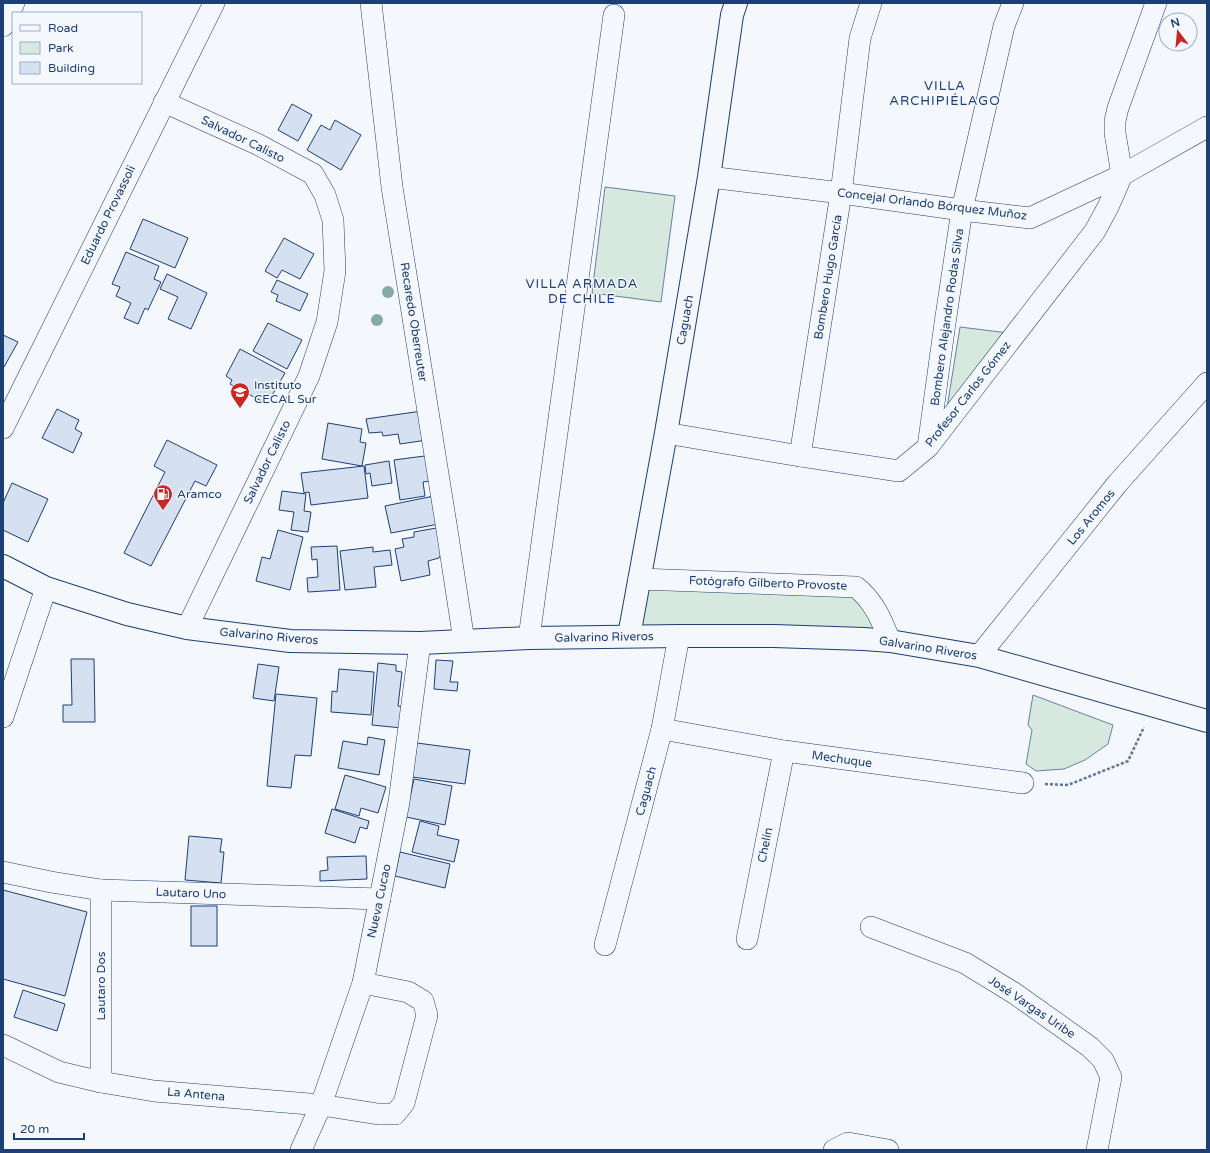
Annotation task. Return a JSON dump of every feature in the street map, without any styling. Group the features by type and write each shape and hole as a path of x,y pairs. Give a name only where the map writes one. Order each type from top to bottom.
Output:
{"main road":[{"name":"Caguach","path":"629,636 666,433 709,177 732,15 736,3"},
{"name":"Galvarino Riveros","path":"3,566 46,588 127,614 187,628 290,641 420,643 464,640 629,636 774,636 890,641 979,656 1207,721"}],"street":[{"path":"3,26 14,3"},
{"name":"Eduardo Provassoli","path":"3,428 214,3"},
{"name":"Recaredo Oberreuter","path":"371,3 392,187 464,640"},
{"name":"Bombero Hugo García","path":"800,456 841,193 860,38 871,3"},
{"name":"Bombero Alejandro Rodas Silva","path":"928,447 962,210 1004,26 1013,3"},
{"path":"1122,175 1115,133 1115,120 1156,3"},
{"path":"529,638 614,14"},
{"name":"Salvador Calisto","path":"164,102 257,144 312,174 325,195 333,220 335,271 327,322 309,376 187,628"},
{"name":"Concejal Orlando Bórquez Muñoz","path":"709,177 1030,218 1122,175 1207,128"},
{"name":"Profesor Carlos Gómez","path":"666,433 899,471 928,447 1094,231 1108,207 1122,175"},
{"name":"Los Aromos","path":"979,656 1117,484 1207,383"},
{"name":"Fotógrafo Gilberto Provoste","path":"639,579 856,587 867,597 876,610 890,641"},
{"path":"3,717 46,588"},
{"name":"Caguach","path":"605,945 662,729 679,636"},
{"name":"Nueva Cucao","path":"301,1150 321,1105 362,983 399,802 420,643"},
{"name":"Mechuque","path":"662,729 784,751 1022,783"},
{"name":"Chelín","path":"747,939 784,751"},
{"name":"Lautaro Uno","path":"3,872 101,890 380,899"},
{"name":"Lautaro Dos","path":"101,890 101,1082"},
{"name":"José Vargas Uribe","path":"871,927 965,963 1014,993 1090,1047 1103,1060 1110,1077 1097,1150"},
{"name":"La Antena","path":"3,1045 59,1072 101,1082 154,1091 321,1105 378,1114 395,1114 404,1104 426,1015 422,1001 408,992 362,983"},
{"path":"834,1150 848,1143 888,1150"}],"path":[{"path":"1022,783 1068,785 1128,761 1153,706"}],"green space":[{"path":"605,187 675,196 661,302 592,293"},
{"path":"960,327 1008,333 946,414"},
{"path":"645,587 852,594 864,604 878,632 638,629"},
{"path":"1033,695 1113,725 1108,744 1085,760 1064,769 1036,771 1026,764 1032,730 1028,725"}],"building":[{"path":"292,104 312,115 298,141 278,130"},
{"path":"335,120 361,135 341,170 307,150 321,125 330,130"},
{"path":"143,219 188,238 175,268 130,249"},
{"path":"284,238 314,254 300,279 282,270 277,278 265,271"},
{"path":"126,252 159,266 154,279 161,282 148,310 145,308 138,324 124,318 131,303 116,296 120,287 112,284"},
{"path":"167,274 207,293 191,329 168,319 178,297 160,289"},
{"path":"277,280 308,294 300,311 276,301 278,295 271,292"},
{"path":"268,323 302,340 287,369 253,351"},
{"path":"3,335 18,342 4,367 3,366"},
{"path":"240,349 285,373 267,404 230,384 232,380 226,376"},
{"path":"57,409 79,420 75,429 82,433 73,453 42,438"},
{"path":"422,411 427,440 400,444 398,434 383,436 382,432 369,433 366,419"},
{"path":"328,423 362,429 360,442 366,443 362,466 322,459"},
{"path":"167,440 217,465 206,486 195,481 151,566 124,553 165,472 154,466"},
{"path":"432,455 430,481 423,482 425,496 400,500 394,460"},
{"path":"389,461 392,483 372,486 370,473 366,474 365,465"},
{"path":"364,466 368,498 311,505 309,492 304,493 301,473"},
{"path":"12,483 48,499 28,542 3,530 3,503"},
{"path":"282,491 306,494 304,511 311,512 308,532 291,530 294,512 279,510"},
{"path":"434,496 439,524 391,533 385,506"},
{"path":"442,527 446,544 439,558 428,561 430,575 401,581 395,549 404,547 402,539 414,537 414,532"},
{"path":"278,530 303,537 290,590 256,581 262,557 270,559"},
{"path":"337,546 340,590 308,592 307,578 318,577 317,559 312,560 311,547"},
{"path":"373,547 373,552 390,550 392,565 374,567 376,587 345,590 340,551"},
{"path":"71,659 94,659 95,722 63,722 63,705 72,705"},
{"path":"436,660 453,661 450,682 458,682 457,691 434,689"},
{"path":"378,663 396,665 396,671 402,672 398,706 404,707 402,728 372,725"},
{"path":"258,664 279,667 274,701 253,698"},
{"path":"339,669 374,672 371,715 331,712 332,691 337,692"},
{"path":"276,694 317,698 311,756 295,755 291,788 267,786"},
{"path":"368,737 385,740 379,775 338,768 343,741 367,745"},
{"path":"417,743 470,750 465,784 412,777"},
{"path":"345,775 386,787 378,813 361,808 359,816 335,809"},
{"path":"414,779 452,786 445,825 406,817"},
{"path":"332,809 369,821 367,829 360,827 355,843 325,833"},
{"path":"420,821 439,826 437,835 459,840 454,862 412,852"},
{"path":"189,836 222,839 220,852 224,852 221,883 185,880"},
{"path":"400,852 450,864 445,888 395,876"},
{"path":"366,856 367,879 320,881 320,871 328,870 327,857"},
{"path":"3,890 87,912 65,996 3,979"},
{"path":"191,906 217,906 217,946 191,946"},
{"path":"23,990 65,1004 57,1031 14,1017"}],"place":[{"name":"Instituto CECAL Sur","path":"240,409"},
{"name":"Aramco","path":"163,511"}],"district":[{"name":"VILLA ARCHIPIÉLAGO","path":"945,92"},
{"name":"VILLA ARMADA DE CHILE","path":"582,290"}]}
